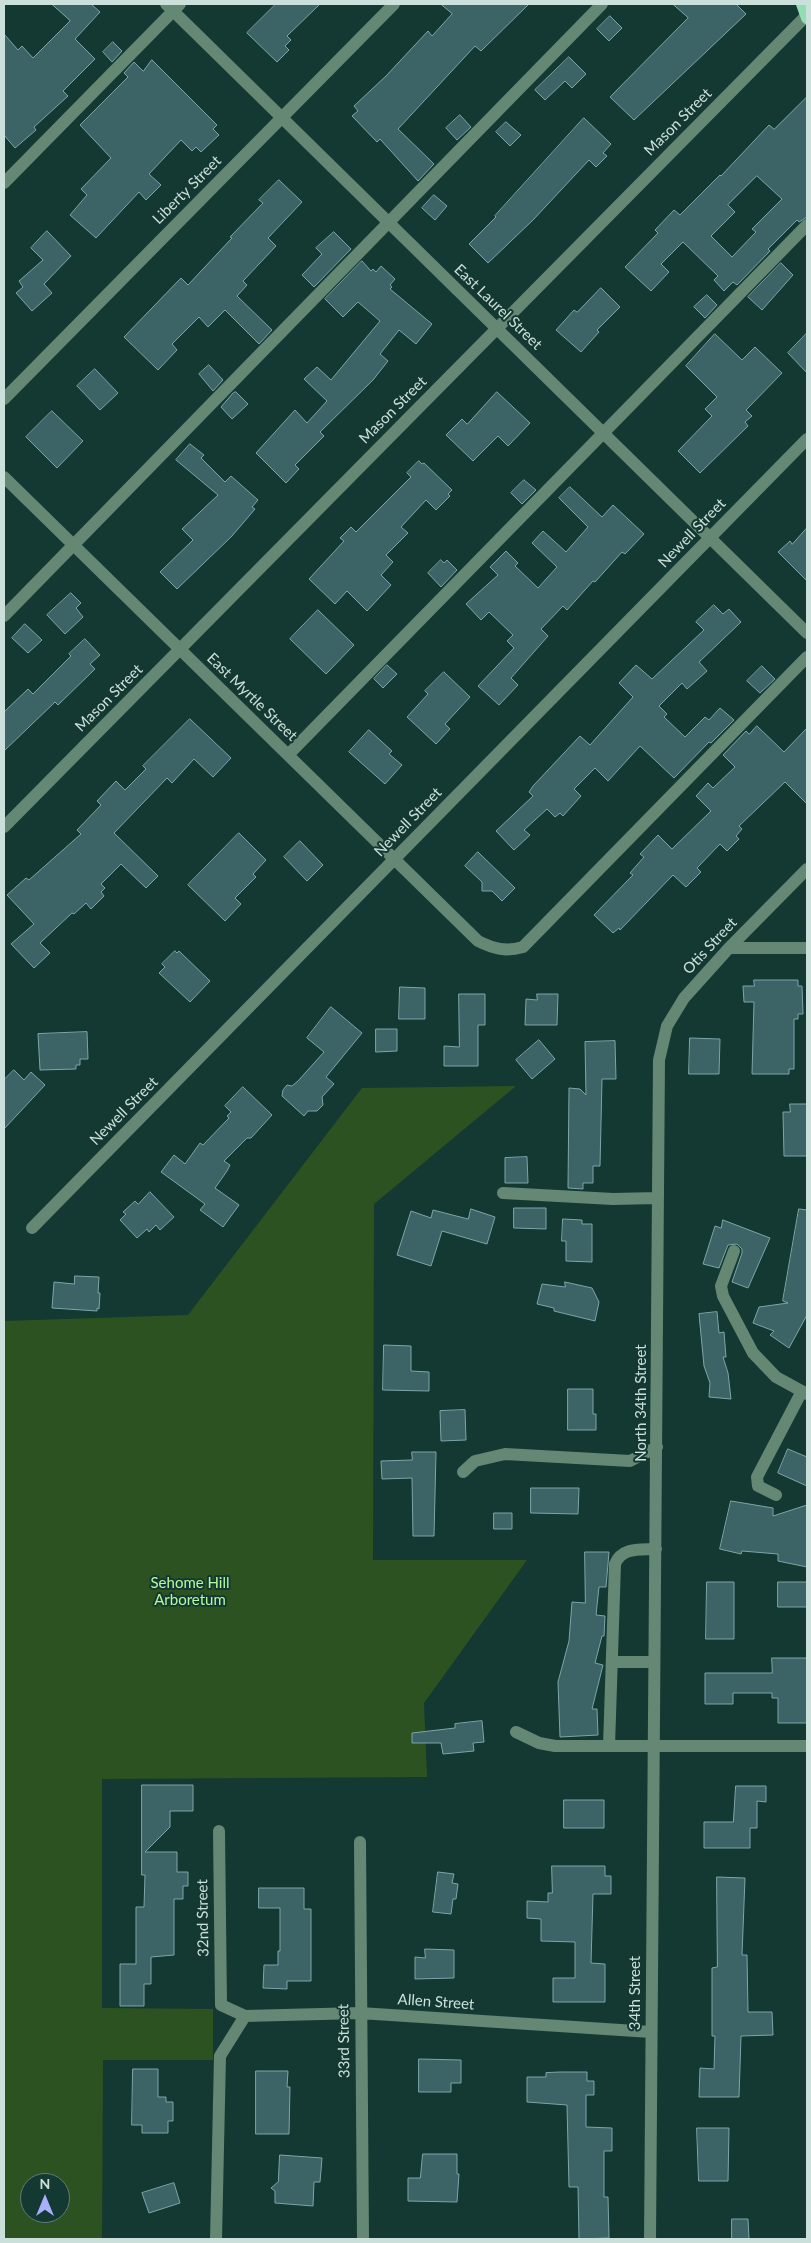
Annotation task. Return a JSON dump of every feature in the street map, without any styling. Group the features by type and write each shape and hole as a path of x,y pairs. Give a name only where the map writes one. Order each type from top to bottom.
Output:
{"street":[{"name":"Liberty Street","path":"4,399 394,4"},
{"path":"4,616 602,4"},
{"name":"East Laurel Street","path":"173,6 282,118 807,633"},
{"path":"4,183 173,6"},
{"name":"Mason Street","path":"4,828 497,328 805,12"},
{"path":"288,755 807,225"},
{"name":"Newell Street","path":"32,1228 807,438"},
{"name":"East Myrtle Street","path":"4,477 478,941 494,949 511,951 523,946 807,657"},
{"name":"Otis Street","path":"659,1060 667,1026 684,998 728,948 807,869"},
{"path":"728,948 807,948"},
{"name":"North 34th Street","path":"653,1747 659,1060"},
{"path":"503,1193 613,1199 657,1198"},
{"path":"734,1251 721,1286 723,1296 754,1353 776,1377 804,1392 757,1477 758,1486 776,1495"},
{"path":"463,1472 475,1460 505,1454 630,1460 657,1447"},
{"path":"609,1746 615,1564 619,1556 628,1550 656,1549"},
{"path":"612,1662 654,1662"},
{"path":"516,1732 539,1743 555,1746 807,1746"},
{"name":"34th Street","path":"650,2239 653,1747"},
{"name":"32nd Street","path":"219,1831 221,2005"},
{"name":"33rd Street","path":"360,1842 363,2239"},
{"name":"Allen Street","path":"221,2005 245,2016 360,2013 651,2032"},
{"path":"216,2239 220,2056 245,2016"}],"green space":[{"name":"Sehome Hill Arboretum","path":"516,1086 374,1204 373,1560 527,1560 424,1703 427,1777 102,1779 102,2008 213,2009 213,2060 103,2060 102,2239 4,2239 4,1321 188,1315 362,1088"}],"building":[{"path":"52,4 91,4 100,12 75,39 95,59 63,91 68,96 34,127 36,130 15,148 4,135 4,34 18,50 22,46 33,58 70,21"},
{"path":"276,4 320,4 287,36 291,40 285,46 289,50 277,62 247,33"},
{"path":"441,4 529,4 481,51 475,46 398,129 434,164 418,181 380,139 377,142 352,116 358,111 354,106 386,76 428,31 432,36 452,14"},
{"path":"673,4 736,4 746,14 634,120 610,97 688,18"},
{"path":"610,16 622,28 609,41 597,29"},
{"path":"113,42 122,51 112,62 103,52"},
{"path":"569,57 586,74 572,88 565,81 545,100 535,90"},
{"path":"152,60 217,125 213,129 219,135 201,152 196,147 192,151 181,140 149,174 161,185 146,200 139,192 96,238 70,215 87,195 81,189 111,158 80,125 128,77 124,73 134,62 143,71"},
{"path":"807,97 807,217 799,222 797,220 768,249 770,251 737,285 733,282 724,291 714,280 718,276 683,242 661,264 669,272 651,291 625,267 658,233 655,230 674,210 680,215 721,176 769,125 774,129","holes":["757,176 782,199 752,229 756,232 732,257 711,236 735,212 728,205"]},
{"path":"460,115 471,127 457,140 446,128"},
{"path":"584,118 611,144 603,153 607,156 596,167 589,160 533,220 488,263 469,244 496,217"},
{"path":"506,122 521,135 510,146 496,132"},
{"path":"279,180 302,202 268,238 276,246 243,281 247,285 237,296 272,330 259,344 225,310 208,327 199,317 172,344 177,350 158,370 124,337 181,278 188,285 263,203 259,200"},
{"path":"434,195 447,206 435,220 422,208"},
{"path":"47,231 71,256 44,284 52,293 32,311 16,293 23,287 19,281 43,260 31,248"},
{"path":"334,232 351,249 314,287 302,275 322,254 316,248"},
{"path":"362,261 371,271 373,269 376,272 381,266 395,279 390,285 392,287 390,289 432,324 416,344 399,330 380,354 388,361 373,380 320,432 324,436 295,465 299,469 286,483 256,453 295,410 307,423 327,401 304,379 317,367 331,380 380,321 358,302 343,317 325,299"},
{"path":"781,263 793,275 762,310 748,297"},
{"path":"601,288 620,307 597,330 599,332 581,352 556,330 574,310 577,312"},
{"path":"707,295 717,305 705,318 694,307"},
{"path":"807,333 807,373 788,353"},
{"path":"715,334 742,360 755,347 782,373 746,410 752,416 745,422 748,426 700,473 678,451 712,416 705,409 717,397 686,366"},
{"path":"209,365 223,380 213,391 199,374"},
{"path":"95,369 118,393 100,410 77,386"},
{"path":"236,392 248,404 232,419 221,407"},
{"path":"497,392 530,423 508,446 498,436 473,461 446,435 462,419 467,424"},
{"path":"52,411 83,441 57,468 26,437"},
{"path":"190,444 204,455 201,458 225,482 231,476 258,500 252,507 255,509 232,536 177,589 160,572 193,540 182,529 218,495 176,460"},
{"path":"419,461 422,464 424,463 452,490 448,494 450,496 436,510 426,500 401,527 408,533 386,555 393,562 381,575 391,585 367,611 347,591 335,604 309,579 344,541 340,538 351,527 356,532 411,477 407,473"},
{"path":"524,480 536,490 522,504 511,493"},
{"path":"570,487 602,517 613,505 644,534 625,554 622,552 567,610 563,606 541,629 548,636 511,678 518,685 499,705 478,686 514,648 507,641 513,635 489,612 481,620 466,604 498,575 490,567 506,551 518,563 515,566 538,588 557,567 532,543 543,531 566,552 588,527 559,498"},
{"path":"807,528 807,581 778,552 790,541 792,544"},
{"path":"441,560 444,563 447,560 457,570 441,587 428,573"},
{"path":"71,593 81,603 76,608 83,617 65,634 47,615"},
{"path":"714,605 723,614 729,609 741,622 699,662 707,671 687,689 682,683 659,706 667,714 664,717 685,737 705,717 709,720 720,708 734,720 711,743 709,742 674,778 640,746 608,781 595,768 574,789 581,796 563,816 560,813 555,817 547,809 524,830 530,835 514,850 496,831 533,796 529,792 533,786 580,736 590,745 633,697 619,683 636,665 652,679 704,630 696,622"},
{"path":"318,610 354,645 326,674 290,639"},
{"path":"25,624 42,640 28,653 12,638"},
{"path":"85,639 100,655 90,664 95,669 58,705 55,702 4,751 4,712 28,689 33,694 71,656 69,654"},
{"path":"387,665 397,674 383,688 374,679"},
{"path":"762,666 775,679 760,693 747,681"},
{"path":"444,672 470,697 445,724 450,729 436,744 407,717 428,694 425,691"},
{"path":"190,719 231,758 213,777 194,759 172,783 167,778 114,833 158,876 146,888 121,864 101,884 105,888 101,892 104,896 91,909 86,903 74,914 72,913 40,943 50,953 34,968 11,944 34,924 7,895 26,878 29,880 81,834 77,830 101,805 97,801 116,781 125,790 146,769 143,766"},
{"path":"757,726 784,752 807,728 807,804 785,782 739,826 742,829 736,836 739,839 727,851 720,844 697,868 701,872 686,887 673,875 620,930 619,928 613,933 594,915 633,875 630,873 644,857 640,854 658,835 672,849 711,811 696,796 708,783 713,788 735,767 723,755 746,731 749,734"},
{"path":"369,730 392,751 389,754 402,765 385,784 349,752"},
{"path":"239,833 266,860 253,874 256,877 235,898 241,904 225,921 188,885"},
{"path":"300,841 323,865 307,881 284,857"},
{"path":"478,852 515,888 502,901 492,891 482,891 482,882 465,866"},
{"path":"175,951 177,953 179,951 210,981 190,1002 159,973 165,967 162,964"},
{"path":"754,980 798,980 798,986 802,986 803,1014 798,1014 798,1019 794,1019 794,1069 789,1069 789,1074 752,1074 754,1002 744,1002 743,986 754,986"},
{"path":"400,987 425,988 425,1019 399,1019"},
{"path":"459,994 485,994 485,1025 478,1025 478,1066 444,1066 444,1046 459,1047"},
{"path":"537,994 558,994 557,1025 525,1025 526,999 537,1000"},
{"path":"331,1007 362,1033 326,1077 334,1084 322,1097 323,1105 317,1111 308,1111 304,1116 282,1096 283,1090 287,1085 292,1086 298,1081 324,1052 307,1038"},
{"path":"376,1029 397,1029 397,1051 376,1052"},
{"path":"87,1032 88,1059 80,1059 80,1065 76,1065 76,1069 40,1070 38,1034"},
{"path":"690,1038 720,1039 719,1074 689,1074"},
{"path":"539,1040 555,1059 532,1079 516,1060"},
{"path":"615,1041 616,1079 602,1079 600,1166 593,1166 593,1183 583,1183 583,1189 568,1188 569,1088 580,1089 586,1095 585,1042"},
{"path":"14,1070 24,1080 31,1072 45,1085 4,1129 4,1080"},
{"path":"243,1087 272,1115 251,1138 247,1138 224,1161 230,1165 215,1188 239,1205 223,1227 200,1210 205,1204 161,1172 174,1155 185,1164 200,1143 203,1145 229,1118 227,1116 231,1112 225,1106"},
{"path":"790,1104 807,1104 807,1156 784,1156 783,1112 790,1112"},
{"path":"527,1157 528,1183 505,1183 505,1158"},
{"path":"150,1192 174,1217 160,1230 156,1225 149,1232 147,1229 137,1238 120,1220 126,1214 123,1212 135,1201 138,1204"},
{"path":"514,1208 546,1208 546,1229 514,1228"},
{"path":"471,1209 495,1217 487,1244 442,1231 431,1266 397,1255 411,1211 431,1218 433,1210 468,1219"},
{"path":"799,1209 807,1210 807,1315 789,1348 770,1335 774,1331 753,1323 759,1307 788,1303 783,1301"},
{"path":"563,1219 582,1220 582,1224 592,1224 592,1262 566,1261 566,1241 562,1241"},
{"path":"723,1220 770,1238 748,1288 732,1282 742,1253 742,1249 737,1244 728,1245 719,1268 703,1264 715,1226 721,1228"},
{"path":"75,1276 99,1277 98,1293 100,1293 99,1309 97,1308 97,1311 52,1308 54,1282 74,1284"},
{"path":"565,1282 592,1288 599,1302 595,1321 554,1311 554,1308 537,1304 542,1284 565,1287"},
{"path":"717,1312 719,1333 724,1332 726,1357 723,1357 728,1373 731,1399 709,1397 710,1383 704,1366 699,1314"},
{"path":"384,1345 411,1346 411,1371 429,1372 429,1391 383,1390"},
{"path":"568,1389 593,1389 593,1414 596,1414 596,1430 568,1430"},
{"path":"465,1410 466,1440 441,1441 440,1411"},
{"path":"788,1449 807,1457 807,1486 778,1473"},
{"path":"412,1452 436,1452 434,1536 413,1536 412,1478 382,1479 381,1461 412,1460"},
{"path":"531,1488 579,1488 578,1514 531,1513"},
{"path":"731,1501 773,1508 773,1516 807,1505 807,1567 778,1561 778,1554 742,1551 741,1554 720,1549"},
{"path":"494,1513 512,1513 512,1529 494,1529"},
{"path":"585,1552 609,1552 606,1587 599,1587 596,1615 605,1616 604,1636 602,1636 595,1663 603,1665 592,1709 597,1709 598,1735 560,1737 558,1682 569,1641 572,1602 585,1603"},
{"path":"707,1582 734,1582 734,1639 706,1639"},
{"path":"778,1582 807,1582 807,1607 778,1607"},
{"path":"772,1658 807,1658 807,1723 778,1723 778,1698 772,1698 772,1693 733,1693 733,1704 705,1704 705,1673 772,1673"},
{"path":"482,1721 484,1742 473,1743 474,1751 443,1754 441,1743 412,1743 412,1733 455,1728 455,1724"},
{"path":"142,1785 193,1785 193,1811 170,1811 170,1827 145,1852 177,1852 177,1872 188,1872 188,1886 183,1886 183,1899 174,1899 174,1955 151,1957 151,1984 144,1984 144,2006 120,2006 120,1964 136,1964 136,1907 144,1907 145,1875 142,1875"},
{"path":"736,1786 766,1786 766,1802 757,1801 757,1828 750,1828 750,1848 704,1848 704,1822 733,1822"},
{"path":"564,1800 604,1800 604,1828 564,1828"},
{"path":"552,1866 605,1866 605,1876 611,1876 611,1894 593,1894 591,1963 605,1964 605,2002 553,2002 553,1978 575,1978 575,1942 541,1941 541,1919 527,1918 527,1901 548,1902 548,1893 552,1893"},
{"path":"438,1872 454,1874 452,1883 458,1884 451,1914 433,1912"},
{"path":"717,1877 745,1878 742,1955 747,1955 748,2012 772,2012 773,2035 741,2036 739,2097 699,2097 700,2068 714,2069 715,2036 712,2036 712,1968 717,1967"},
{"path":"259,1888 304,1888 304,1909 311,1909 311,1981 287,1981 287,1989 263,1988 264,1965 278,1965 278,1951 280,1951 280,1908 259,1908"},
{"path":"425,1949 454,1950 454,1978 415,1979 415,1957 425,1958"},
{"path":"419,2059 461,2060 461,2083 451,2083 451,2092 419,2092"},
{"path":"133,2069 158,2069 158,2097 166,2097 166,2102 173,2102 173,2121 168,2121 168,2133 142,2133 142,2125 132,2125"},
{"path":"256,2071 288,2071 287,2087 290,2087 289,2134 256,2134"},
{"path":"587,2072 587,2081 594,2081 594,2095 586,2095 586,2127 612,2128 612,2151 604,2151 604,2197 608,2197 609,2238 579,2239 578,2187 569,2187 567,2105 527,2102 527,2077 546,2077 546,2073"},
{"path":"697,2128 729,2128 728,2181 699,2181"},
{"path":"423,2154 457,2154 457,2174 459,2174 457,2202 408,2201 408,2178 420,2178"},
{"path":"280,2155 322,2158 320,2182 314,2182 313,2206 275,2203 275,2191 271,2188 278,2182"},
{"path":"174,2183 180,2203 149,2213 142,2193"},
{"path":"732,2219 748,2219 749,2239 732,2239"}]}
